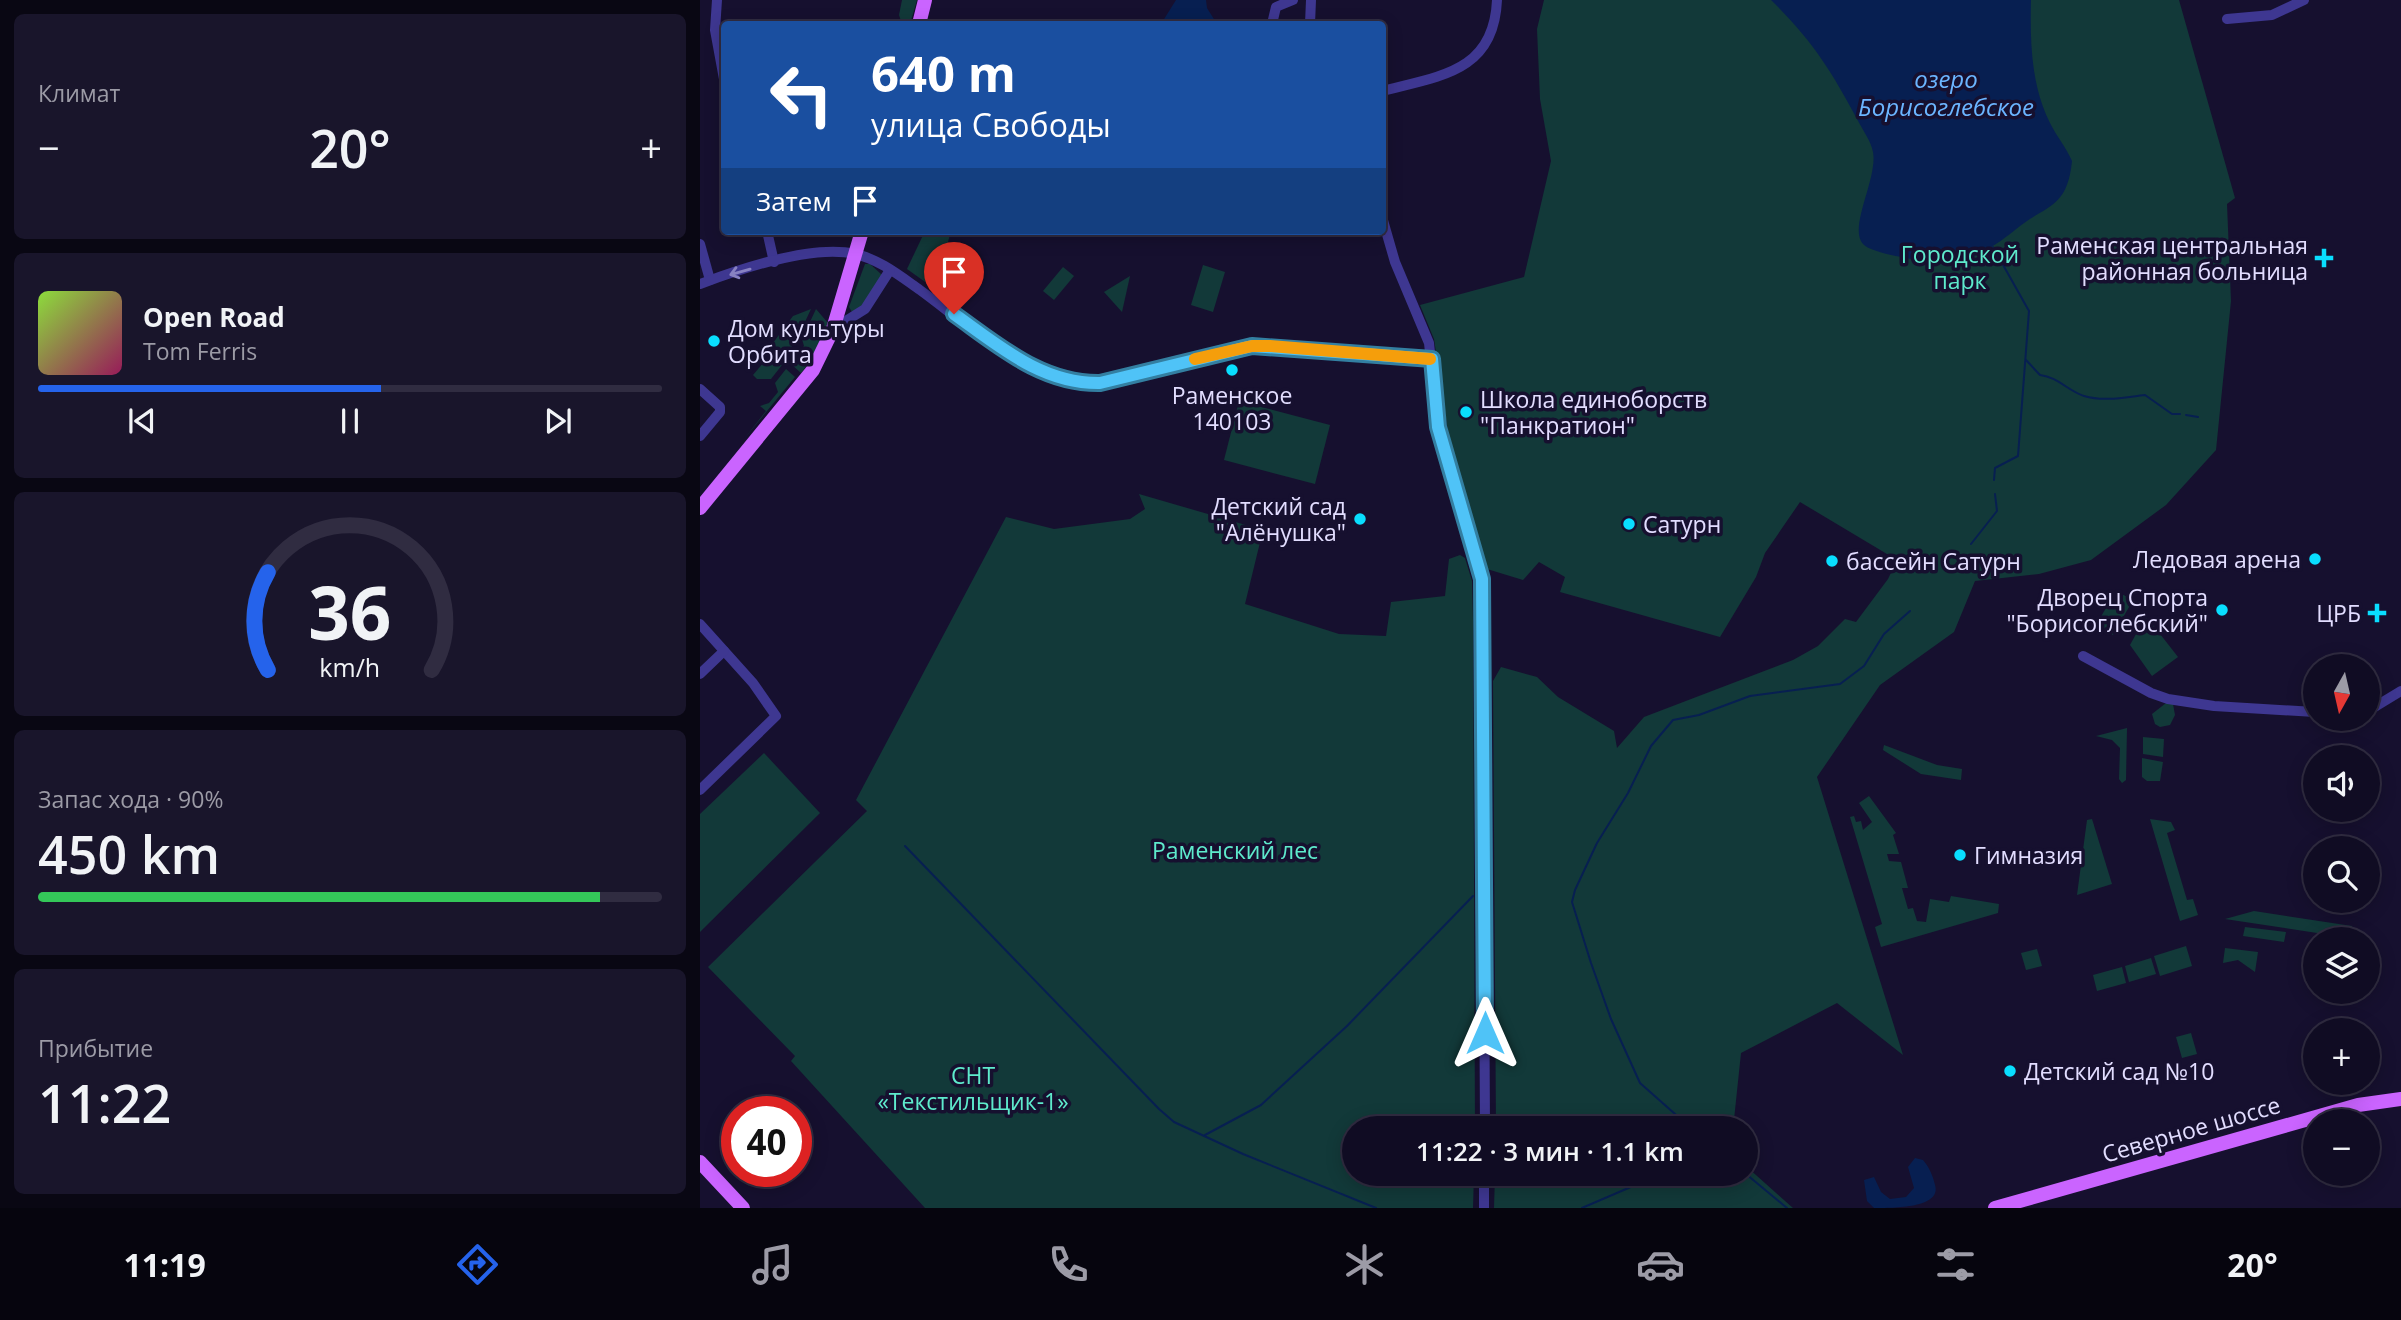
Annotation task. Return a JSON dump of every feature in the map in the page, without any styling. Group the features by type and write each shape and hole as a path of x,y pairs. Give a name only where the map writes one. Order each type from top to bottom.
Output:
{"main road":[{"path":"920,21 925,0"},
{"path":"700,508 813,370 833,329 861,235"},
{"name":"Северное шоссе","path":"1995,1208 2358,1105 2401,1099"},
{"path":"700,1162 744,1208"}],"street":[{"path":"717,0 715,30 721,63"},
{"path":"1273,21 1276,7 1293,0"},
{"path":"1386,90 1443,75 1469,64 1495,26 1497,0"},
{"path":"2227,19 2272,15 2304,0"},
{"path":"1307,1 1310,21"},
{"path":"1386,231 1432,359 1438,427 1482,579 1485,1116"},
{"path":"769,235 774,262"},
{"path":"700,244 705,282 774,262 821,253 855,254 890,270 1028,366 1069,381 1100,383 1252,346 1432,359"},
{"path":"833,329 866,309 890,270"},
{"path":"700,388 720,407 720,412 700,436"},
{"path":"700,624 753,683 776,716 700,790"},
{"path":"700,674 724,651"},
{"path":"2083,656 2151,693 2168,699 2214,706 2303,711"},
{"path":"2380,704 2401,691"},
{"path":"1484,1186 1484,1208"}],"green space":[{"path":"902,0 917,0 911,21 901,21 899,15"},
{"name":"Городской парк","path":"1544,0 2179,0 2235,198 2227,204 2231,301 2216,450 2166,505 2091,560 2039,574 1975,581 1954,632 1880,685 1817,777 1903,1055 1837,1003 1741,1053 1734,1116 1496,1116 1493,681 1501,667 1537,677 1558,697 1614,731 1617,748 1644,717 1793,660 1818,646 1845,619 1856,622 1888,579 1897,560 1800,502 1765,553 1756,577 1720,637 1560,592 1565,577 1539,562 1523,580 1487,569 1450,445 1434,339 1420,305 1524,277 1551,161 1540,99 1537,29"},
{"path":"923,235 950,235 935,289 907,269"},
{"path":"865,264 870,264 882,275 859,311 852,312 849,307"},
{"path":"1203,265 1225,272 1213,312 1191,305"},
{"path":"1063,267 1074,276 1054,300 1043,291"},
{"path":"1130,276 1122,312 1104,292"},
{"path":"811,309 797,339 792,342 792,350 786,360 770,347 793,316"},
{"path":"816,309 828,323 812,359 801,373 790,363 804,346 802,339"},
{"path":"770,355 782,365 771,379 757,379 753,375"},
{"path":"786,369 795,377 744,439 766,411 760,406 769,403 778,392 775,383"},
{"path":"1239,401 1330,425 1315,484 1224,460"},
{"name":"Раменский лес","path":"1139,494 1263,530 1245,604 1339,634 1386,636 1391,602 1445,596 1449,559 1460,555 1465,558 1472,581 1473,620 1475,1116 1342,1116 1342,1186 1474,1186 1473,1208 925,1208 791,1061 795,1056 708,967 867,811 856,800 1006,517 1054,529 1130,519 1145,509"},
{"path":"2116,591 2133,600 2113,635 2096,625"},
{"path":"2146,616 2178,657 2152,676 2130,645"},
{"path":"2166,703 2173,704 2175,715 2170,725 2160,727 2155,724 2152,714"},
{"path":"2127,728 2126,780 2122,783 2119,779 2120,748 2112,740 2096,736"},
{"path":"2143,737 2164,739 2163,757 2143,754"},
{"path":"1884,745 1937,765 1962,769 1961,780 1921,774 1883,750"},
{"path":"764,753 820,813 700,932 700,814"},
{"path":"2142,758 2163,762 2160,781 2147,781 2142,777"},
{"path":"1869,796 1896,833 1893,835 1899,854 1887,854 1889,861 1901,862 1908,888 1902,888 1908,909 1913,908 1917,921 1926,922 1930,899 1949,902 1951,896 1999,904 1998,913 1881,947 1875,927 1882,924 1850,817 1854,816 1856,822 1861,821 1863,830 1872,822 1859,803"},
{"path":"2092,819 2112,884 2077,895 2087,820"},
{"path":"2150,819 2171,822 2175,830 2167,833 2187,900 2193,899 2198,915 2180,921"},
{"path":"2254,911 2352,926 2303,927 2303,931 2225,919"},
{"path":"2245,927 2286,932 2284,942 2243,936"},
{"path":"2186,946 2192,966 2160,976 2154,956"},
{"path":"2225,948 2258,952 2255,972 2238,960 2223,963"},
{"path":"2037,949 2042,966 2026,970 2021,953"},
{"path":"2151,958 2156,974 2129,982 2125,966"},
{"path":"2122,967 2126,983 2097,991 2093,975"},
{"path":"2191,1033 2197,1054 2182,1058 2176,1037"},
{"path":"1758,1177 1793,1208 1494,1208 1495,1186 1758,1186"}],"water":[{"path":"1176,0 1206,0 1207,8 1215,21 1163,21"},
{"name":"озеро Борисоглебское","path":"1771,0 2031,0 2032,47 2039,94 2050,123 2072,161 2060,198 1996,244 1960,261 1940,262 1910,258 1881,252 1863,244 1859,237 1859,227 1873,163 1870,144 1819,56 1798,28"},
{"path":"1915,1158 1923,1160 1932,1175 1935,1193 1931,1198 1915,1205 1874,1208 1867,1201 1864,1180 1874,1177 1881,1192 1890,1199 1906,1197 1914,1188 1908,1167"}],"waterway":[{"path":"1993,247 2029,311 2018,456 1995,468 1994,480"},
{"path":"2026,360 2040,375 2052,378 2084,396 2107,399 2145,395 2172,414 2180,414"},
{"path":"2186,415 2198,417"},
{"path":"1971,544 1997,511 1995,494"},
{"path":"1677,1116 1640,1083 1611,1019 1572,902 1575,890 1597,843 1628,793 1651,746 1673,720 1699,715 1750,696 1840,684 1864,666 1884,634 1910,611"},
{"path":"905,846 1174,1122 1243,1154 1376,1208"},
{"path":"1205,1135 1261,1105 1347,1026 1473,896"},
{"path":"1758,1184 1787,1208"},
{"path":"1582,1208 1633,1186"}],"slow traffic":[{"path":"1195,359 1252,346 1270,346 1430,359"}],"place":[{"name":"Раменская центральная районная больница","path":"2324,258"},
{"name":"Дом культуры Орбита","path":"714,341"},
{"name":"Раменское 140103","path":"1232,370"},
{"name":"Школа единоборств \"Панкратион\"","path":"1466,412"},
{"name":"Детский сад \"Алёнушка\"","path":"1360,519"},
{"name":"Сатурн","path":"1629,524"},
{"name":"Ледовая арена","path":"2315,559"},
{"name":"бассейн Сатурн","path":"1832,561"},
{"name":"Дворец Спорта \"Борисоглебский\"","path":"2222,610"},
{"name":"ЦРБ","path":"2377,613"},
{"name":"Гимназия","path":"1960,855"},
{"name":"Детский сад №10","path":"2010,1071"}],"route":[{"path":"954,314 1028,366 1048,375 1088,384 1252,346 1432,359 1438,427 1482,579 1485,1033"}],"park label":[{"name":"СНТ «Текстильщик-1»","path":"973,1088"}]}
